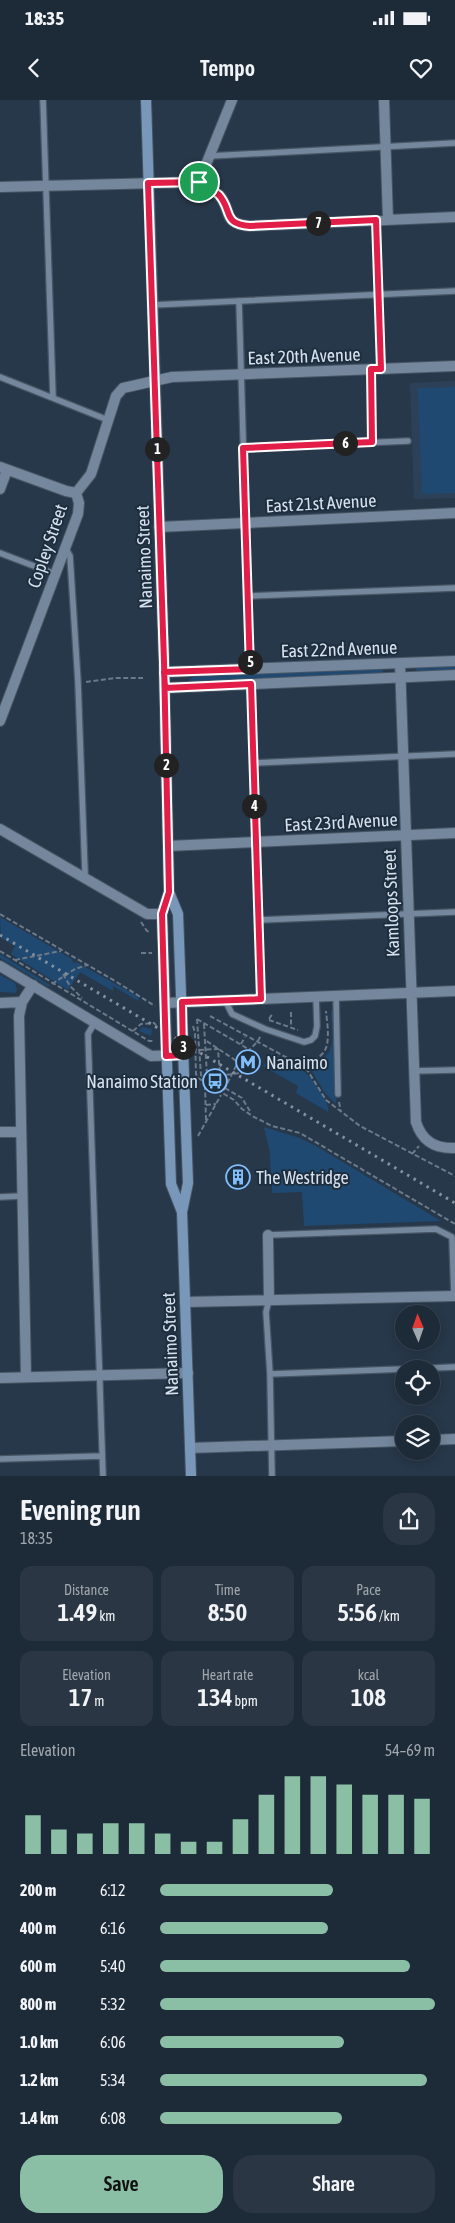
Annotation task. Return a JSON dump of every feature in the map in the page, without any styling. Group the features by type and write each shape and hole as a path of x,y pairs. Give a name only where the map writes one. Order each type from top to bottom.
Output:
{"main road":[{"name":"Nanaimo Street","path":"146,100 165,688 169,892 162,914 166,1056 171,1184 182,1212"},
{"name":"Nanaimo Street","path":"169,892 178,914 182,1002 188,1183 182,1212 190,1476"}],"street":[{"path":"199,182 232,100"},
{"path":"384,100 388,220"},
{"path":"0,187 199,182 220,196 231,220 236,225 250,226 455,217"},
{"name":"East 20th Avenue","path":"155,381 172,377 455,366"},
{"name":"Copley Street","path":"0,721 78,514 79,503 76,493 91,474 119,391 134,385 155,381"},
{"path":"0,490 4,469 76,493"},
{"name":"East 21st Avenue","path":"160,527 455,513"},
{"name":"East 22nd Avenue","path":"164,672 455,661"},
{"name":"Kamloops Street","path":"400,663 416,1122 419,1131 425,1139 435,1146 455,1148"},
{"name":"East 22nd Avenue","path":"165,688 455,675"},
{"path":"0,829 147,914 162,914"},
{"name":"East 23rd Avenue","path":"168,846 455,833"},
{"path":"0,966 151,1056 183,1055"},
{"path":"26,1377 19,1016 22,1002 33,985"},
{"path":"165,1003 455,990"},
{"path":"0,1003 22,1002"},
{"path":"0,1132 21,1132"},
{"path":"268,1235 269,1300"},
{"path":"185,1302 454,1295"},
{"path":"0,1378 188,1374"},
{"path":"440,1440 455,1439"},
{"path":"190,1448 395,1441"}],"lane":[{"path":"43,100 53,397"},
{"path":"210,156 455,143"},
{"path":"372,442 378,294 376,220"},
{"path":"152,305 455,291"},
{"path":"239,301 250,669"},
{"path":"0,377 108,420"},
{"path":"243,448 408,441"},
{"path":"65,547 70,556 78,682 85,873 83,878"},
{"path":"0,553 55,574"},
{"path":"248,596 455,588"},
{"path":"251,684 261,999"},
{"path":"254,763 455,754"},
{"path":"259,920 455,912"},
{"path":"225,1000 232,1014 265,1029 304,1042 311,1040 315,1036 317,1026 316,996"},
{"path":"336,996 338,1094"},
{"path":"95,1022 88,1034 98,1376 103,1476"},
{"path":"413,1071 455,1070"},
{"path":"0,1197 22,1196"},
{"path":"268,1235 436,1228 452,1237 454,1295"},
{"path":"269,1300 266,1308 270,1374 272,1476"},
{"path":"440,1368 455,1367"},
{"path":"270,1374 395,1369"},
{"path":"0,1459 102,1456"}],"path":[{"path":"78,682 143,678"},
{"path":"0,914 153,1006"},
{"path":"15,960 62,950"},
{"path":"0,951 52,984 149,1041 154,1042"},
{"path":"141,953 152,953"},
{"path":"52,984 63,976 87,965"},
{"path":"63,976 82,998"},
{"path":"273,1012 269,1021 298,1030"},
{"path":"290,1012 291,1027"},
{"path":"210,1016 245,1037 258,1041"},
{"path":"205,1040 238,1062 242,1074 205,1077 201,1075 197,1019 250,1050"},
{"path":"133,1031 141,1024 154,1023"},
{"path":"204,1023 205,1077"},
{"path":"251,1114 242,1098 224,1089 238,1062 258,1041 261,1035"},
{"path":"241,1044 245,1037"},
{"path":"194,1038 196,1074 198,1078 229,1096 242,1109 272,1126 300,1133 455,1224"},
{"path":"199,1050 218,1049"},
{"path":"218,1049 220,1076"},
{"path":"301,1066 305,1058 310,1060"},
{"path":"306,1068 326,1100 360,1126 455,1176"},
{"path":"204,1085 206,1120"},
{"path":"338,1094 341,1112"},
{"path":"198,1140 198,1134 221,1095"},
{"path":"205,1105 216,1104"}],"shaded area":[{"path":"455,381 455,498 414,499 410,383"},
{"path":"455,387 455,493 422,494 418,388"},
{"path":"455,665 455,671 419,672 416,670 417,667"},
{"path":"383,669 382,674 190,683 189,680 192,677"},
{"path":"0,917 72,959 73,963 76,962 139,997 138,1001 113,986 113,991 80,972 68,990 11,954 15,946 1,938"},
{"path":"0,954 50,985 49,987 0,958"},
{"path":"0,975 15,983 17,990 15,993 0,992"},
{"path":"331,1011 334,1011 336,1104 325,1093 310,1068 326,1056 330,1050 332,1044"},
{"path":"142,1027 152,1029 151,1036 139,1031"},
{"path":"272,1053 307,1074 324,1097 328,1112 296,1093 298,1086 263,1066"},
{"path":"264,1127 300,1138 316,1146 441,1221 304,1226 302,1192 272,1193 270,1153"}],"railway":[{"path":"0,935 455,1203"}],"place":[{"name":"Nanaimo","path":"248,1062"},
{"name":"Nanaimo Station","path":"215,1081"},
{"name":"The Westridge","path":"238,1177"}],"route":[{"path":"199,182 148,183 164,662 164,672 169,892 162,914 166,1056 183,1055 182,1002 261,999 251,684 165,688 164,672 250,669 243,448 372,442 371,369 381,369 376,220 236,225 231,220 220,196 199,182"}]}
